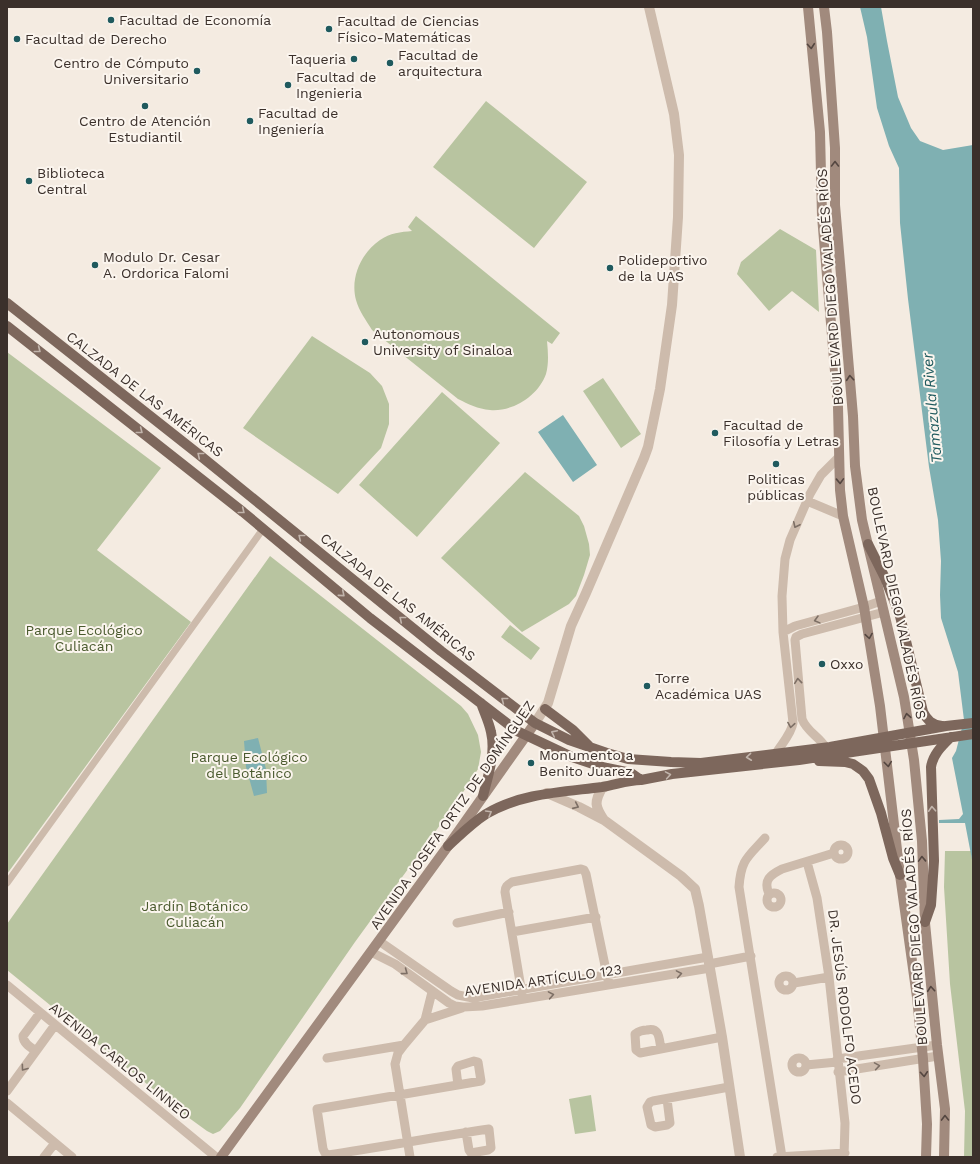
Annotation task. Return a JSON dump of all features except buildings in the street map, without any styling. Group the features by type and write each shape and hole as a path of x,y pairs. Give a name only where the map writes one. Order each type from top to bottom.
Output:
{"main road":[{"name":"BOULEVARD DIEGO VALADÉS RÍOS","path":"808,7 820,132 823,223 838,407 840,442 839,457 843,516 865,612 880,706 922,1047 927,1124 926,1157"},
{"name":"BOULEVARD DIEGO VALADÉS RÍOS","path":"824,7 835,148 835,205 853,416 855,466 862,520 904,697 914,760 922,841 925,922 944,1109 944,1157"},
{"name":"CALZADA DE LAS AMÉRICAS","path":"7,303 191,448 441,651 535,723 569,740 628,759 701,763 828,750"},
{"path":"7,326 263,529 370,618 517,731 572,757 602,767 631,773 642,780"},
{"path":"868,544 886,578 900,616 923,712 927,719 934,724 946,726"},
{"path":"481,703 491,732 492,742 491,761 483,796"},
{"path":"545,709 573,730 590,748"},
{"name":"AVENIDA JOSEFA ORTIZ DE DOMÍNGUEZ","path":"221,1157 448,846 535,723"},
{"path":"799,760 828,750 946,726 973,723"},
{"path":"828,750 973,734"},
{"path":"925,922 931,905 934,876 931,767 933,759 939,749 951,737"},
{"path":"448,846 474,822 496,809 525,798 547,793 604,787 672,774 799,760 845,762 857,766 864,771 870,779 891,851 900,875"}],"street":[{"name":"AVENIDA JOSEFA ORTIZ DE DOMÍNGUEZ","path":"535,723 545,709 570,626 586,593 644,458 660,389 674,283 678,217 679,155 674,114 649,7"},
{"path":"775,755 780,745 788,736 792,723 783,632 782,596 785,559 790,540 807,500 821,475 839,457"},
{"path":"807,500 843,516"},
{"path":"7,883 263,529"},
{"path":"828,750 821,739 808,730 802,719 795,640 802,634 865,612 881,601"},
{"path":"783,632 795,626 865,612 884,612"},
{"path":"604,787 597,796 596,804 597,810 604,820"},
{"path":"547,793 604,820 687,880 695,888 722,1037 740,1157"},
{"path":"765,838 745,860 741,868 739,887 751,956 780,1157 844,1155"},
{"path":"769,894 766,885 772,874 782,869 834,853"},
{"name":"DR. JESÚS RODOLFO ACEDO","path":"807,862 817,898 829,977 838,1072 845,1123 844,1155"},
{"path":"523,1000 505,888 508,884 581,869 586,874 609,985"},
{"path":"456,923 509,912"},
{"path":"512,932 596,917"},
{"name":"AVENIDA ARTÍCULO 123","path":"379,941 458,995 473,998 607,974 709,963"},
{"name":"AVENIDA ARTÍCULO 123","path":"371,952 395,964 449,1003 455,1006 463,1007 482,1006 523,1000 609,985 709,963"},
{"path":"709,963 751,956"},
{"path":"794,983 829,977"},
{"name":"AVENIDA CARLOS LINNEO","path":"7,985 216,1157"},
{"path":"410,1157 395,1064 398,1053 404,1044 425,1020 432,992"},
{"path":"425,1020 463,1007"},
{"path":"36,1051 23,1040 23,1036 40,1013"},
{"path":"7,1091 55,1025"},
{"path":"661,1049 658,1033 655,1030 639,1031 635,1034 636,1050 640,1053 661,1049 722,1037"},
{"path":"326,1058 404,1044"},
{"path":"806,1065 937,1045"},
{"path":"838,1072 938,1056"},
{"path":"458,1085 317,1109 323,1149 326,1154 407,1141 466,1132 488,1129 491,1148 474,1153 468,1150 466,1132"},
{"path":"667,1099 670,1121 668,1125 657,1127 651,1124 647,1108 648,1104 667,1099 729,1087"},
{"path":"7,1103 72,1157"},
{"path":"44,1157 55,1143"}],"green space":[{"path":"486,101 587,182 534,248 433,167"},
{"path":"416,216 560,333 552,344 547,341 548,362 546,374 537,389 524,401 507,408 490,410 477,407 458,399 372,330 363,315 357,304 355,292 356,275 362,259 373,245 380,240 396,233 412,231 408,227"},
{"path":"780,229 816,250 819,312 792,291 769,311 737,274 741,262"},
{"path":"312,336 370,373 382,386 389,404 389,424 381,448 338,494 243,428"},
{"name":"Parque Ecológico Culiacán","path":"7,352 161,468 97,550 191,622 7,874"},
{"path":"603,378 641,434 621,448 583,391"},
{"path":"442,392 500,443 417,537 359,485"},
{"path":"525,472 579,516 584,526 589,544 590,555 576,596 569,604 522,632 441,558"},
{"name":"Jardín Botánico Culiacán","path":"270,556 461,706 468,714 478,735 481,752 478,769 456,803 355,942 240,1108 220,1131 213,1134 185,1115 7,970 7,924"},
{"path":"510,625 540,648 531,660 501,637"},
{"path":"945,851 971,851 973,865 973,1157 964,1157 965,1111 950,984 944,887"},
{"path":"591,1095 596,1131 575,1134 569,1099"}],"water":[{"name":"Tamazula River","path":"860,7 881,7 898,97 911,128 920,141 943,150 973,145 973,865 965,823 939,823 939,820 959,819 963,814 952,758 956,751 964,720 958,672 941,618 941,561 938,520 929,467 908,299 900,223 899,168 889,146 877,108 867,37"},
{"path":"563,415 597,465 573,482 538,432"},
{"path":"258,738 266,769 267,793 254,796 246,767 244,741"}],"place":[{"name":"Facultad de Economía","path":"111,20"},
{"name":"Facultad de Ciencias Físico-Matemáticas","path":"329,29"},
{"name":"Facultad de Derecho","path":"17,39"},
{"name":"Taqueria","path":"354,59"},
{"name":"Facultad de arquitectura","path":"390,63"},
{"name":"Centro de Cómputo Universitario","path":"197,71"},
{"name":"Facultad de Ingenieria","path":"288,85"},
{"name":"Centro de Atención Estudiantil","path":"145,106"},
{"name":"Facultad de Ingeniería","path":"250,121"},
{"name":"Biblioteca Central","path":"29,181"},
{"name":"Modulo Dr. Cesar A. Ordorica Falomi","path":"95,265"},
{"name":"Polideportivo de la UAS","path":"610,268"},
{"name":"Autonomous University of Sinaloa","path":"365,342"},
{"name":"Facultad de Filosofía y Letras","path":"715,433"},
{"name":"Politicas públicas","path":"776,464"},
{"name":"Oxxo","path":"822,664"},
{"name":"Torre Académica UAS","path":"647,686"},
{"name":"Monumento a Benito Juarez","path":"531,763"}],"park label":[{"name":"Parque Ecológico del Botánico","path":"249,766"}]}
